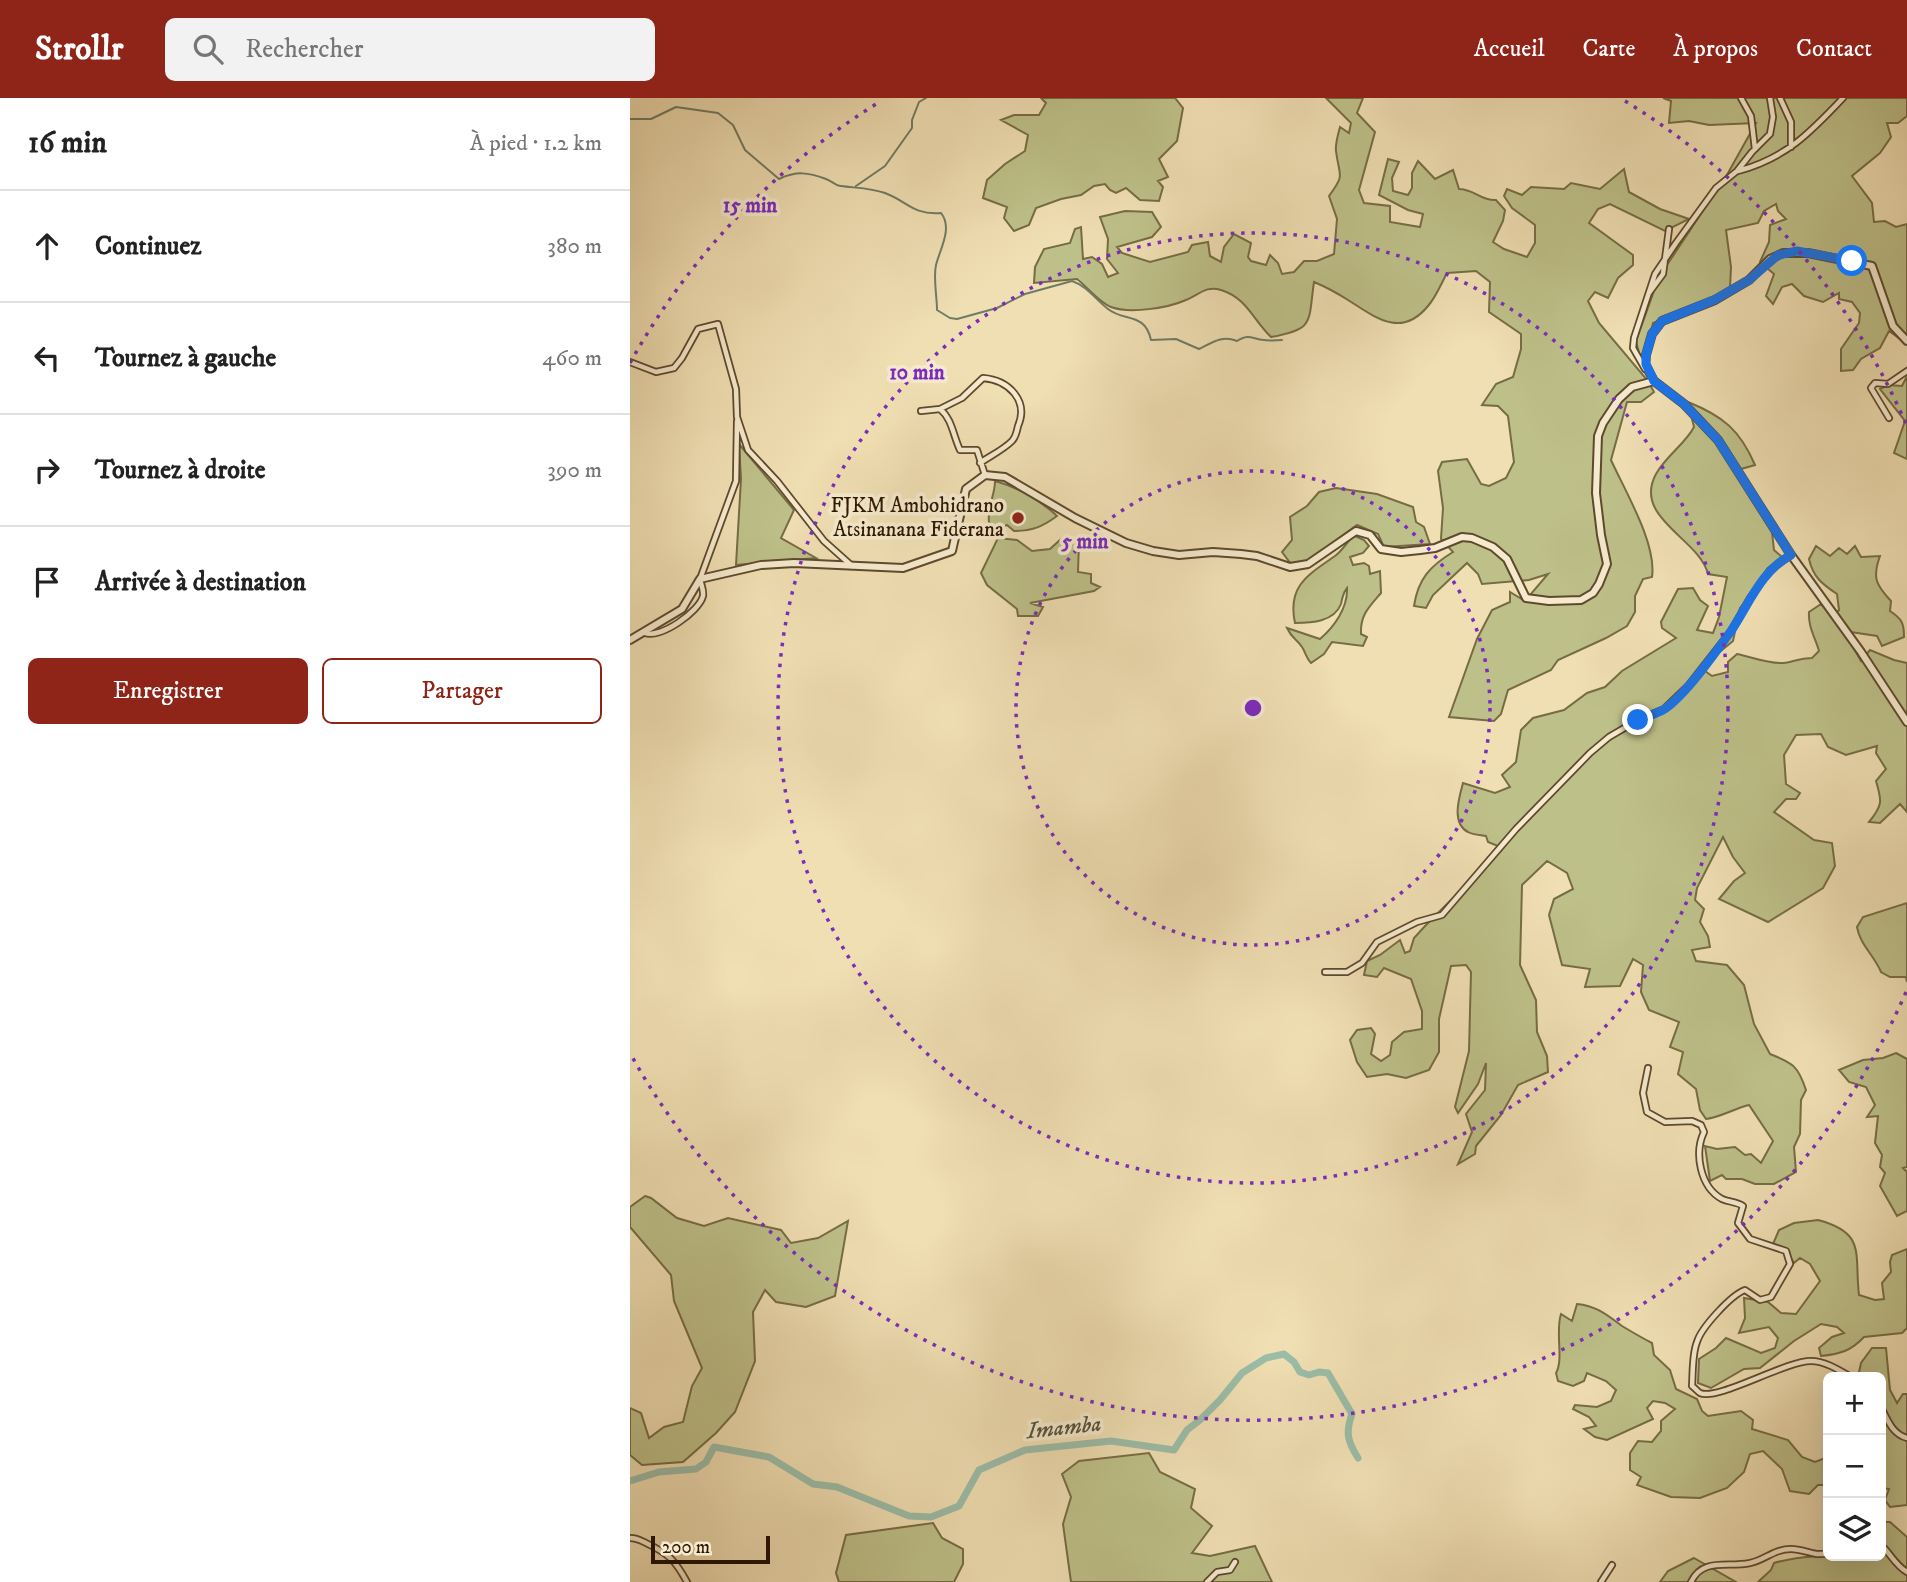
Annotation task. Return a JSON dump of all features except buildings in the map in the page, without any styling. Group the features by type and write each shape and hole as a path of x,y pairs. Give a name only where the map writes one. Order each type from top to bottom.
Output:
{"street":[{"path":"1741,98 1751,116 1755,149"},
{"path":"1770,98 1773,128 1737,171 1716,188 1655,274 1640,315 1633,348 1654,381 1684,404 1718,440 1791,555 1861,652 1907,722"},
{"path":"1780,98 1791,122 1791,147"},
{"path":"1737,171 1762,164 1791,147 1809,134 1843,98"},
{"path":"1666,259 1669,229"},
{"path":"1654,381 1646,364 1646,355 1652,334 1662,321 1714,300 1749,280 1770,259 1788,251 1872,265 1893,326 1907,341"},
{"path":"630,362 656,372 674,369 698,329 718,324 736,389 737,417 736,481 700,579 682,609 630,640"},
{"path":"1889,418 1873,393 1872,385 1888,384 1907,370"},
{"path":"921,411 940,409 962,398 984,378 1001,382 1013,390 1022,411 1013,440 979,463"},
{"path":"700,579 761,565 794,563 903,568 952,551 966,489 985,475 1004,477 1075,519 1126,544 1153,551 1179,555 1213,552 1241,554 1290,567 1308,564 1356,531 1370,535 1381,549 1401,552 1435,548 1462,537 1472,538 1493,547 1507,559 1526,598 1549,601 1581,600 1593,593 1607,564 1596,493 1600,429 1619,399 1632,387 1654,381"},
{"path":"940,409 949,417 953,436 960,450 977,450 985,475"},
{"path":"737,417 748,450 777,481 824,541 853,566"},
{"path":"1325,972 1347,972 1362,963 1377,942 1417,922 1442,915 1516,829 1590,753 1628,726 1664,709 1688,686 1731,631 1770,570 1791,555"},
{"path":"645,633 653,635 667,630 694,608 704,592 700,579"},
{"path":"1648,1068 1643,1093 1647,1112 1665,1122 1692,1121 1701,1125 1704,1132 1699,1148 1700,1169 1704,1179 1719,1197 1743,1206 1738,1223 1746,1236 1772,1248 1786,1251 1790,1259 1790,1264 1772,1297 1760,1300 1745,1290 1735,1295 1718,1311 1697,1342 1692,1386 1701,1393 1708,1394 1741,1385 1801,1362 1814,1361 1841,1372"},
{"path":"1886,1417 1892,1428 1907,1438"},
{"path":"630,1538 637,1538 662,1550 673,1559 687,1582"},
{"path":"1692,1582 1695,1575 1710,1565 1748,1563 1779,1550 1823,1554"},
{"path":"1886,1550 1895,1563 1907,1572"},
{"path":"1207,1582 1217,1572 1230,1570 1235,1562"},
{"path":"1601,1582 1612,1565"}],"green space":[{"path":"1041,98 1175,98 1183,108 1177,141 1159,159 1168,177 1158,181 1163,187 1159,201 1140,200 1126,188 1116,193 1105,184 1094,186 1081,195 1036,208 1029,225 1014,231 1004,218 1007,207 983,198 987,180 1025,151 1028,135 1001,120 1014,115 1039,115 1046,103"},
{"path":"1326,98 1363,98 1357,113 1375,132 1359,190 1364,203 1390,206 1390,222 1420,227 1423,214 1408,210 1379,195 1388,159 1399,162 1392,178 1393,191 1408,195 1412,188 1412,173 1418,161 1435,179 1453,170 1459,189 1496,200 1505,210 1493,242 1527,257 1535,243 1535,225 1512,208 1504,196 1507,189 1522,195 1531,187 1564,189 1571,183 1600,189 1624,169 1629,192 1660,209 1689,219 1665,231 1610,204 1598,209 1589,223 1633,255 1633,265 1618,278 1608,298 1595,292 1588,301 1599,323 1648,381 1654,392 1641,402 1627,402 1611,460 1645,534 1650,549 1652,577 1643,579 1635,596 1635,612 1627,626 1558,660 1551,670 1508,690 1501,714 1494,721 1449,717 1477,639 1492,610 1510,602 1510,592 1525,601 1548,574 1529,580 1482,584 1478,574 1467,563 1433,595 1426,608 1414,606 1426,574 1453,552 1441,539 1443,508 1438,471 1442,462 1467,459 1481,484 1489,486 1506,478 1514,462 1508,416 1498,406 1482,405 1496,384 1513,377 1521,349 1521,334 1489,312 1490,282 1476,271 1447,273 1428,306 1418,316 1398,323 1378,318 1314,282 1307,322 1295,331 1271,337 1237,298 1221,290 1207,290 1169,305 1128,310 1107,305 1077,279 1034,283 1035,267 1044,249 1070,243 1075,229 1081,227 1083,259 1092,257 1102,264 1108,277 1118,273 1107,259 1108,239 1100,217 1125,211 1152,212 1161,227 1152,237 1117,247 1122,253 1150,262 1188,252 1192,245 1208,242 1210,256 1221,262 1224,247 1234,234 1251,243 1248,257 1251,261 1266,265 1270,255 1278,263 1282,274 1294,272 1304,261 1317,261 1334,254 1337,219 1329,196 1339,179 1336,148 1340,127 1349,133 1351,123"},
{"path":"1663,98 1907,98 1907,116 1898,123 1887,123 1891,137 1880,153 1852,176 1872,203 1874,222 1885,221 1896,227 1907,224 1907,344 1889,331 1880,348 1861,359 1853,370 1841,371 1841,349 1859,323 1860,313 1852,302 1839,299 1839,293 1823,302 1804,296 1792,284 1782,287 1773,304 1766,296 1774,274 1760,262 1769,242 1770,225 1786,219 1778,211 1776,204 1764,211 1758,223 1726,230 1731,267 1730,288 1696,307 1653,323 1648,347 1640,357 1636,341 1659,277 1728,173 1756,123 1669,123 1671,101"},
{"path":"1907,376 1907,459 1894,453 1905,421 1880,389 1888,385 1902,386"},
{"path":"1688,402 1721,419 1743,442 1755,465 1741,469 1748,491 1772,532 1774,550 1782,557 1740,608 1733,641 1716,655 1705,671 1712,676 1728,672 1728,662 1737,654 1778,663 1812,658 1819,651 1809,612 1821,604 1832,616 1839,610 1837,594 1813,571 1809,559 1816,546 1830,556 1839,548 1847,554 1855,546 1861,557 1880,556 1876,570 1877,581 1891,601 1890,611 1902,622 1904,637 1882,646 1877,636 1844,631 1861,661 1870,650 1907,663 1907,812 1900,804 1880,823 1869,822 1880,803 1876,781 1886,769 1876,753 1877,746 1846,755 1828,747 1821,734 1796,735 1784,755 1786,784 1800,793 1796,799 1786,799 1774,812 1814,840 1832,843 1835,866 1823,888 1768,922 1719,899 1734,881 1745,873 1723,837 1697,888 1695,900 1704,909 1700,922 1708,936 1710,947 1692,950 1696,961 1727,965 1744,985 1754,1024 1770,1054 1794,1066 1806,1090 1801,1100 1800,1134 1794,1147 1796,1172 1774,1184 1726,1179 1722,1175 1710,1181 1705,1146 1717,1149 1735,1147 1745,1155 1751,1154 1761,1163 1773,1141 1749,1105 1706,1119 1700,1110 1696,1089 1678,1074 1683,1052 1670,1047 1679,1022 1649,1010 1641,992 1643,965 1633,959 1620,986 1585,987 1590,969 1562,965 1549,915 1554,899 1573,889 1567,873 1547,861 1522,885 1520,965 1536,1000 1537,1032 1547,1056 1548,1072 1518,1085 1501,1115 1476,1146 1475,1154 1458,1164 1472,1132 1466,1114 1485,1090 1486,1063 1478,1084 1458,1113 1455,1107 1469,1051 1471,972 1466,965 1451,966 1439,1019 1439,1052 1429,1070 1406,1078 1387,1074 1367,1077 1357,1062 1350,1040 1357,1030 1371,1028 1375,1034 1371,1054 1381,1061 1390,1055 1392,1042 1404,1032 1422,1029 1422,1011 1411,979 1384,968 1377,977 1364,975 1367,961 1400,940 1405,953 1410,951 1414,938 1503,848 1488,842 1486,836 1468,832 1459,823 1458,810 1463,783 1495,793 1510,787 1502,775 1516,762 1521,730 1533,718 1564,710 1587,693 1605,687 1622,671 1676,638 1662,628 1661,622 1678,589 1693,588 1700,600 1708,606 1697,630 1713,633 1727,577 1708,574 1693,550 1660,516 1653,503 1651,489 1660,467 1694,427"},
{"path":"739,444 794,510 781,538 816,558 736,565 741,479"},
{"path":"995,481 1028,495 1057,516 1032,529 1014,531 1007,525 998,529 989,522"},
{"path":"1336,488 1377,494 1413,507 1416,522 1424,527 1430,544 1384,547 1378,534 1357,525 1308,561 1291,564 1282,552 1292,540 1290,517 1307,506 1319,492"},
{"path":"1353,535 1364,540 1369,546 1363,553 1350,557 1353,565 1364,563 1369,566 1370,574 1380,571 1381,593 1366,612 1362,622 1361,634 1367,637 1363,646 1332,642 1324,654 1311,663 1287,628 1320,639 1339,616 1345,603 1347,588 1338,610 1328,618 1315,622 1295,623 1294,600 1308,576 1340,552"},
{"path":"1071,537 1079,542 1078,572 1091,574 1091,583 1100,587 1094,591 1030,603 1043,607 1038,616 1018,616 1017,609 987,585 981,573 998,538 1017,540 1032,551 1050,549 1061,539"},
{"path":"1907,903 1907,982 1906,977 1890,977 1881,972 1861,939 1857,927 1863,917"},
{"path":"1896,1053 1907,1059 1907,1167 1903,1168 1907,1172 1907,1211 1897,1216 1880,1186 1885,1173 1880,1167 1882,1155 1875,1143 1878,1116 1867,1117 1875,1105 1866,1087 1849,1082 1839,1070 1863,1060 1883,1058"},
{"path":"645,1196 677,1218 704,1226 728,1218 781,1230 791,1243 818,1238 848,1221 835,1296 806,1307 776,1302 765,1290 753,1312 755,1361 735,1412 683,1462 642,1465 630,1455 630,1408 641,1413 649,1438 664,1427 683,1422 692,1386 702,1368 674,1301 671,1275 630,1227 630,1207"},
{"path":"1818,1220 1834,1225 1851,1239 1857,1257 1859,1295 1875,1300 1884,1299 1882,1283 1891,1272 1892,1255 1907,1249 1907,1328 1902,1333 1864,1337 1845,1351 1821,1356 1819,1348 1832,1337 1844,1333 1837,1327 1821,1324 1760,1368 1744,1369 1711,1388 1698,1383 1699,1359 1726,1338 1761,1353 1775,1348 1778,1338 1769,1327 1739,1333 1745,1318 1744,1298 1768,1302 1781,1313 1796,1314 1820,1281 1810,1264 1800,1258 1794,1263 1785,1249 1773,1244 1779,1230 1794,1223"},
{"path":"1577,1304 1590,1307 1652,1343 1654,1355 1670,1370 1676,1389 1697,1399 1702,1411 1708,1416 1741,1411 1753,1420 1752,1429 1788,1440 1802,1457 1815,1462 1823,1459 1823,1485 1818,1485 1809,1494 1790,1491 1782,1469 1763,1451 1750,1454 1744,1472 1727,1488 1700,1498 1671,1497 1637,1485 1641,1477 1630,1470 1630,1453 1638,1441 1652,1442 1661,1431 1661,1421 1675,1409 1665,1403 1653,1401 1647,1408 1653,1419 1607,1440 1595,1437 1584,1429 1596,1426 1589,1417 1573,1409 1575,1405 1597,1407 1611,1401 1616,1390 1606,1381 1587,1373 1584,1381 1573,1386 1558,1381 1556,1373 1561,1314 1572,1321"},
{"path":"1872,1348 1886,1348 1890,1390 1897,1403 1903,1394 1907,1394 1907,1505 1890,1507 1886,1501 1889,1489 1886,1489 1886,1372 1859,1372 1861,1363"},
{"path":"1149,1453 1160,1472 1195,1489 1191,1508 1212,1526 1192,1553 1210,1556 1255,1546 1272,1582 1071,1582 1063,1524 1071,1497 1062,1474 1079,1461"},
{"path":"1886,1522 1890,1522 1907,1537 1907,1582 1758,1582 1771,1570 1774,1563 1823,1556 1823,1561 1886,1561"},
{"path":"933,1523 942,1538 963,1549 963,1564 954,1582 839,1582 836,1573 846,1535"},
{"path":"1694,1558 1736,1582 1660,1582 1668,1571"}],"waterway":[{"path":"856,186 885,166 912,128 919,102 926,98"},
{"path":"630,119 651,119 676,107 718,113 733,125 745,150 779,179 802,173 813,175 839,186 885,193 923,212 941,213 946,232 935,270 937,310 950,318 957,319 997,308 1025,294 1072,281 1114,313 1139,321 1148,331 1151,340 1176,339 1199,349 1222,339 1237,341 1248,337 1282,340"},
{"name":"Imamba","path":"630,1481 659,1472 696,1469 706,1462 714,1447 769,1457 813,1484 837,1487 909,1516 931,1517 959,1506 979,1470 1025,1450 1111,1441 1174,1450 1187,1430 1220,1400 1242,1373 1266,1358 1284,1354 1294,1362 1300,1372 1309,1375 1328,1373 1352,1414 1349,1437 1358,1458"}],"place":[{"name":"FJKM Ambohidrano Atsinanana Fiderana","path":"1018,518"}],"route":[{"path":"1638,720 1664,709 1688,686 1731,631 1770,570 1791,555 1718,440 1684,404 1654,381 1645,359 1652,334 1662,321 1670,316 1714,300 1749,280 1770,259 1788,251 1852,261"}]}
